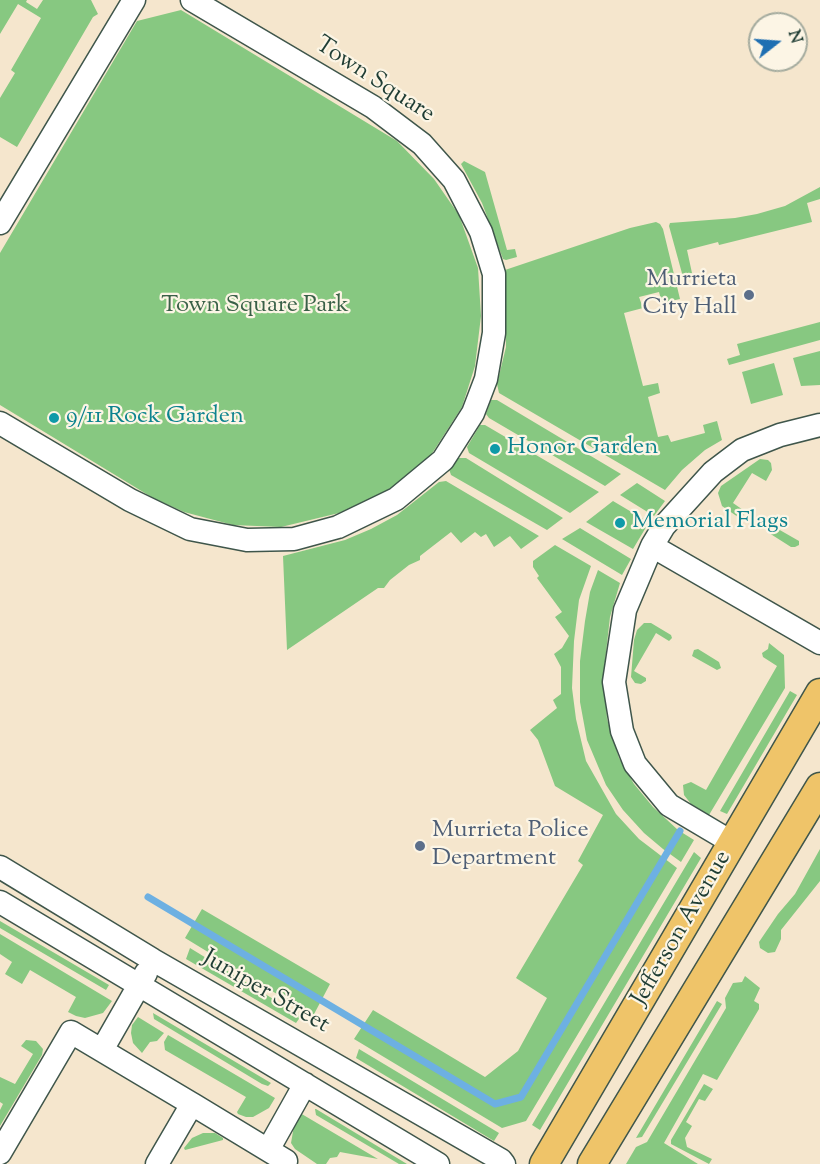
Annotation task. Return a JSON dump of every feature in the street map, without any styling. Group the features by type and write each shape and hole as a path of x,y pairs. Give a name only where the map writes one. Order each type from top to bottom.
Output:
{"main road":[{"name":"Jefferson Avenue","path":"544,1164 820,693"},
{"name":"Jefferson Avenue","path":"592,1164 820,787"}],"street":[{"path":"0,224 134,0"},
{"name":"Town Square","path":"0,423 130,500 190,529 247,540 294,539 338,527 396,499 443,460 473,412 486,379 494,333 494,274 481,232 454,180 422,144 372,107 192,0"},
{"path":"733,843 669,805 635,764 622,731 614,682 625,610 652,546 664,526 713,472 742,450 780,435 820,425"},
{"path":"652,546 820,643"},
{"name":"Juniper Street","path":"0,867 153,960 501,1160 504,1164"},
{"path":"0,902 438,1164"},
{"path":"102,1050 153,960"},
{"path":"0,1153 71,1032 276,1157 311,1088 320,1057 299,1059 258,1040 222,1034"},
{"path":"157,1164 192,1104"}],"green space":[{"path":"0,0 27,0 26,2 37,9 43,0 91,0 98,14 93,17 17,147 0,137 0,98 15,73 11,70 41,18 18,4 0,34"},
{"name":"Town Square Park","path":"181,10 397,141 434,179 459,215 478,268 481,316 475,366 462,407 431,455 391,489 339,513 281,527 233,525 184,512 153,498 0,405 0,253 137,21"},
{"path":"464,161 485,172 507,250 515,249 517,257 503,259 482,203 461,164"},
{"path":"820,187 820,199 807,203 812,222 719,245 718,242 687,250 692,273 683,277 670,223 757,214 785,206"},
{"path":"656,222 663,229 680,299 662,303 659,292 639,297 643,308 624,313 643,386 658,383 660,393 648,397 658,437 668,435 671,442 705,433 703,425 717,421 722,440 705,450 682,470 665,490 499,393 497,384 506,347 505,270 630,228"},
{"path":"820,322 820,340 729,365 727,359 740,355 737,344"},
{"path":"820,351 820,385 801,386 793,358"},
{"path":"774,363 783,395 751,404 742,372"},
{"path":"491,400 497,400 621,474 605,486 489,418 486,414"},
{"path":"480,425 485,425 599,492 570,513 469,453 467,447"},
{"path":"458,458 466,458 563,518 547,530 451,475 449,469"},
{"path":"760,459 768,460 772,470 766,481 752,473 733,503 746,512 742,517 738,517 722,506 718,493 721,486"},
{"path":"446,481 539,536 521,549 510,536 494,547 486,534 481,537 475,532 461,543 451,532 420,556 420,560 409,565 390,580 384,588 378,588 287,650 283,556 345,540 371,529 397,515 439,482"},
{"path":"637,483 665,501 654,516 620,495"},
{"path":"613,501 648,524 633,549 586,522"},
{"path":"768,525 799,541 799,545 791,547 769,533"},
{"path":"580,528 631,559 622,575 562,539"},
{"path":"555,545 591,566 579,600 572,688 576,719 586,761 616,814 639,839 677,868 526,1121 502,1128 354,1039 373,1010 485,1077 518,1051 547,998 516,978 583,865 578,861 603,815 555,786 538,740 530,730 557,708 553,700 561,694 561,667 554,654 562,648 569,636 555,617 562,612 537,578 539,576 533,567 533,561"},
{"path":"598,570 620,583 610,617 604,670 607,719 619,758 634,784 653,807 678,830 694,840 681,862 644,833 623,810 606,785 587,740 580,702 580,661 590,592"},
{"path":"644,623 651,623 671,635 672,638 669,641 656,633 634,671 646,678 646,681 641,684 635,683 631,677 634,640 637,630"},
{"path":"769,643 784,655 785,688 709,815 691,804 684,795 683,785 691,782 706,790 777,666 763,657 762,653 768,649"},
{"path":"698,649 719,662 721,668 717,670 692,656 694,650"},
{"path":"790,691 797,695 727,814 720,811"},
{"path":"820,849 820,881 781,930 781,939 775,952 768,953 760,948 759,942 795,894"},
{"path":"694,852 701,858 540,1130 532,1125"},
{"path":"202,909 330,984 313,1016 185,938"},
{"path":"0,921 109,985 106,990 0,928"},
{"path":"0,934 112,1001 103,1013 85,1018 68,1012 76,997 30,970 22,984 5,974 12,962 0,954"},
{"path":"190,948 301,1016 296,1023 186,959"},
{"path":"745,976 760,988 754,1001 759,1004 759,1009 717,1080 703,1074 664,1143 698,1164 626,1164 636,1147 647,1142 726,1008 725,998 733,983 742,982"},
{"path":"717,1001 722,1004 642,1137 636,1138"},
{"path":"153,1013 271,1083 268,1086 262,1084 154,1019"},
{"path":"138,1017 164,1033 157,1041 150,1042 142,1053 133,1043 131,1033 132,1025"},
{"path":"168,1035 275,1098 269,1108 253,1117 238,1114 246,1097 165,1050 164,1042"},
{"path":"26,1040 36,1041 43,1049 42,1055 0,1126 0,1110 3,1104 0,1102 0,1077 15,1084 33,1054 21,1046"},
{"path":"359,1049 499,1133 494,1141 356,1058"},
{"path":"704,1084 713,1089 705,1101 699,1099 686,1122 692,1126 685,1138 687,1147 712,1159 709,1164 671,1144 671,1140"},
{"path":"315,1109 407,1164 399,1164 316,1115"},
{"path":"300,1113 378,1159 340,1152 337,1157 330,1158 326,1164 317,1164 295,1149 291,1143 295,1120"},
{"path":"203,1133 215,1133 223,1140 185,1150 184,1148 192,1138"}],"waterway":[{"path":"148,897 495,1104 521,1097 680,831"}],"place":[{"name":"Murrieta City Hall","path":"749,295"},
{"name":"9/11 Rock Garden","path":"54,418"},
{"name":"Honor Garden","path":"495,449"},
{"name":"Memorial Flags","path":"620,523"},
{"name":"Murrieta Police Department","path":"420,846"}]}
